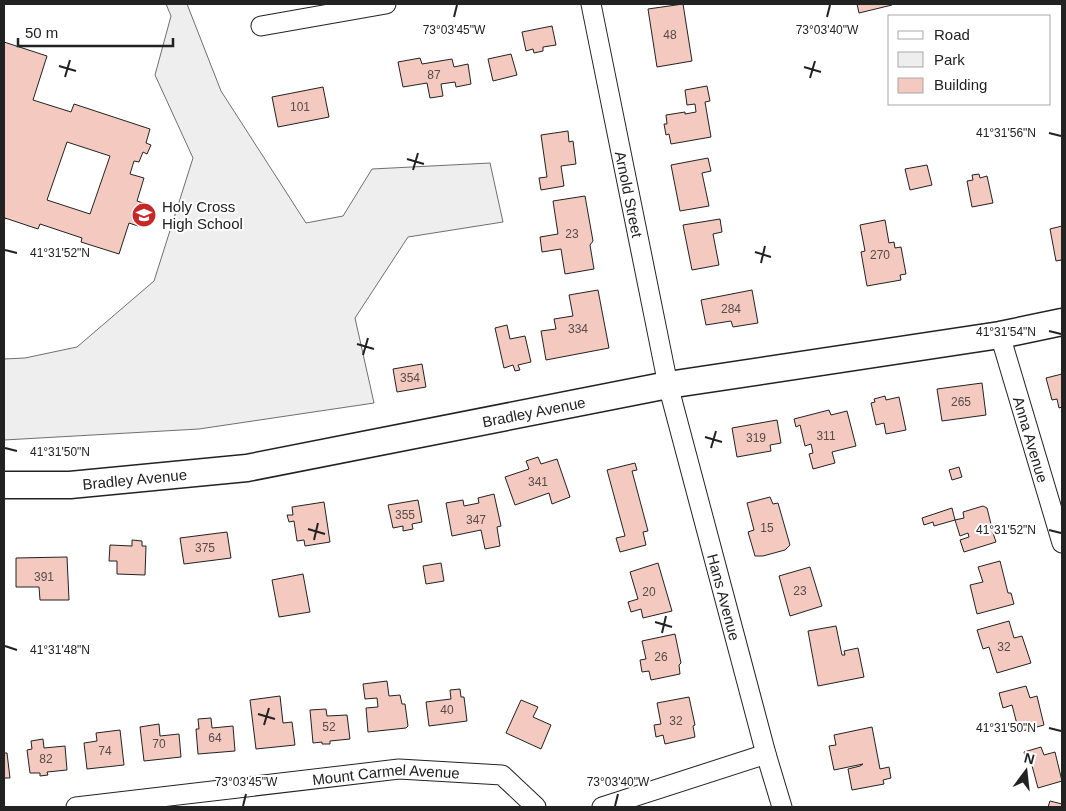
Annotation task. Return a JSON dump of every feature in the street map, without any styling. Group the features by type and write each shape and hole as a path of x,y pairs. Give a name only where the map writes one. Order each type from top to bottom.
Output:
{"street":[{"path":"261,26 386,4"},
{"name":"Arnold Street","path":"591,4 668,385"},
{"name":"Bradley Avenue","path":"4,485 70,485 247,468 668,385 1000,335 1062,322"},
{"name":"Anna Avenue","path":"1000,335 1062,543"},
{"name":"Hans Avenue","path":"668,385 766,754 782,807"},
{"path":"602,807 766,754"},
{"name":"Mount Carmel Avenue","path":"76,807 399,769 502,775 536,807"}],"green space":[{"path":"166,4 187,4 221,91 306,223 343,216 372,169 490,163 503,222 408,237 355,318 374,403 199,429 4,440 4,359 25,358 77,347 154,281 193,158 155,75 171,16"}],"building":[{"path":"683,4 692,61 657,67 648,9"},
{"path":"857,4 892,4 892,5 859,13"},
{"path":"552,26 556,45 543,47 543,51 534,53 533,49 526,51 522,32"},
{"path":"4,42 47,56 33,100 71,112 74,104 150,129 146,143 151,145 147,154 143,152 139,162 134,161 130,174 144,178 137,201 146,204 138,226 129,223 119,254 81,242 82,238 40,224 38,229 5,218 4,222","holes":["67,142 110,156 90,214 47,200"]},
{"path":"511,54 517,75 493,81 488,59"},
{"path":"420,58 422,64 452,59 454,67 468,64 471,84 456,87 455,82 441,84 443,96 430,98 427,83 403,87 398,62"},
{"path":"707,86 710,101 705,102 711,137 671,144 669,134 666,135 664,124 667,124 666,115 696,112 695,104 687,105 685,90"},
{"path":"323,87 329,117 278,127 272,97"},
{"path":"568,131 569,142 573,141 576,164 561,166 564,186 541,190 539,178 547,177 541,135"},
{"path":"708,158 711,171 702,173 709,206 680,211 671,165"},
{"path":"927,165 932,185 910,190 905,169"},
{"path":"979,174 980,178 987,176 993,203 972,207 967,181 973,180 972,175"},
{"path":"585,196 593,241 590,245 594,269 565,274 561,249 542,252 540,237 558,234 553,201"},
{"path":"720,219 722,232 713,234 719,265 692,270 683,225"},
{"path":"885,220 889,243 894,242 895,248 901,247 906,274 900,275 901,280 867,286 861,252 865,251 860,225"},
{"path":"1062,226 1062,263 1061,260 1056,261 1050,229"},
{"path":"598,290 609,348 546,360 541,331 556,329 554,319 573,316 569,295"},
{"path":"752,290 758,323 733,327 731,321 706,325 701,300"},
{"path":"507,325 510,339 525,336 531,362 518,365 520,370 515,371 513,365 504,368 495,328"},
{"path":"422,364 426,387 397,392 393,369"},
{"path":"1062,374 1062,407 1059,408 1057,399 1052,400 1046,378"},
{"path":"982,383 986,415 942,421 937,389"},
{"path":"885,396 886,400 899,397 906,430 886,434 884,423 876,425 871,403 875,402 874,399"},
{"path":"829,410 831,415 847,411 856,446 832,452 835,463 813,469 809,454 813,453 811,444 805,446 800,425 796,427 794,419"},
{"path":"777,420 781,443 770,445 771,451 737,457 732,428"},
{"path":"538,457 541,464 557,459 570,497 552,504 549,493 515,505 505,477 529,469 526,461"},
{"path":"635,463 637,470 632,471 648,531 643,532 646,545 620,552 616,538 625,536 607,470"},
{"path":"959,467 962,477 952,480 949,470"},
{"path":"494,494 501,526 497,527 500,546 485,549 481,530 452,536 446,503 463,500 464,506 479,503 478,498"},
{"path":"770,497 773,504 778,503 790,545 785,550 763,556 755,556 748,532 754,530 747,503"},
{"path":"418,500 422,522 412,524 413,529 403,531 403,526 393,528 388,505"},
{"path":"324,502 330,542 305,546 304,540 297,541 294,521 289,522 287,515 293,515 292,507"},
{"path":"983,506 987,508 992,528 997,526 998,531 993,533 996,542 964,552 960,540 969,537 968,533 960,536 955,520 964,518 963,512"},
{"path":"952,508 955,520 934,526 933,522 924,525 922,518"},
{"path":"227,532 231,558 184,564 180,538"},
{"path":"132,540 142,541 142,546 146,546 145,575 117,574 117,561 109,561 110,545 132,546"},
{"path":"67,557 69,600 40,600 39,587 16,587 16,558"},
{"path":"1000,561 1008,593 1011,593 1014,604 977,614 970,585 983,582 978,567"},
{"path":"441,563 444,581 426,584 423,566"},
{"path":"658,563 672,611 643,618 641,609 631,612 628,602 638,599 630,572"},
{"path":"810,567 822,606 790,616 779,576"},
{"path":"303,574 310,612 279,617 272,580"},
{"path":"1009,621 1014,638 1022,636 1031,663 997,673 989,647 983,649 977,630"},
{"path":"836,626 842,655 845,655 844,651 858,648 864,677 818,686 808,631"},
{"path":"675,634 681,663 679,665 680,674 651,680 649,671 642,672 640,660 646,659 642,641"},
{"path":"387,681 389,696 400,695 402,704 405,704 408,726 406,728 368,732 366,708 378,707 377,698 365,699 363,684"},
{"path":"1026,686 1030,698 1037,696 1044,725 1019,732 1012,705 1003,708 999,693"},
{"path":"460,689 461,697 464,697 467,721 429,726 426,702 451,699 450,690"},
{"path":"280,696 283,723 292,722 295,745 256,749 250,700"},
{"path":"689,697 695,725 693,726 695,737 665,744 663,735 656,737 654,725 661,724 657,703"},
{"path":"521,700 538,707 533,717 551,725 541,749 506,733"},
{"path":"326,709 327,716 347,715 350,739 330,741 330,744 322,744 322,742 313,743 310,710"},
{"path":"211,718 212,728 233,726 235,751 198,754 196,729 199,729 198,719"},
{"path":"159,724 160,736 179,734 181,757 144,761 140,727"},
{"path":"872,727 880,769 889,767 891,778 883,780 884,784 852,790 848,769 863,764 834,770 829,746 836,745 834,735"},
{"path":"120,730 124,765 87,769 84,743 97,741 96,733"},
{"path":"43,739 44,748 65,746 67,770 47,772 48,775 40,776 40,773 30,773 27,750 32,749 31,741"},
{"path":"1041,747 1044,755 1055,752 1062,781 1038,788 1031,762 1027,763 1024,752"},
{"path":"4,753 7,753 10,778 4,778"},
{"path":"1050,801 1062,804 1062,807 1048,807"}],"place":[{"name":"Holy Cross High School","path":"144,215"}]}
